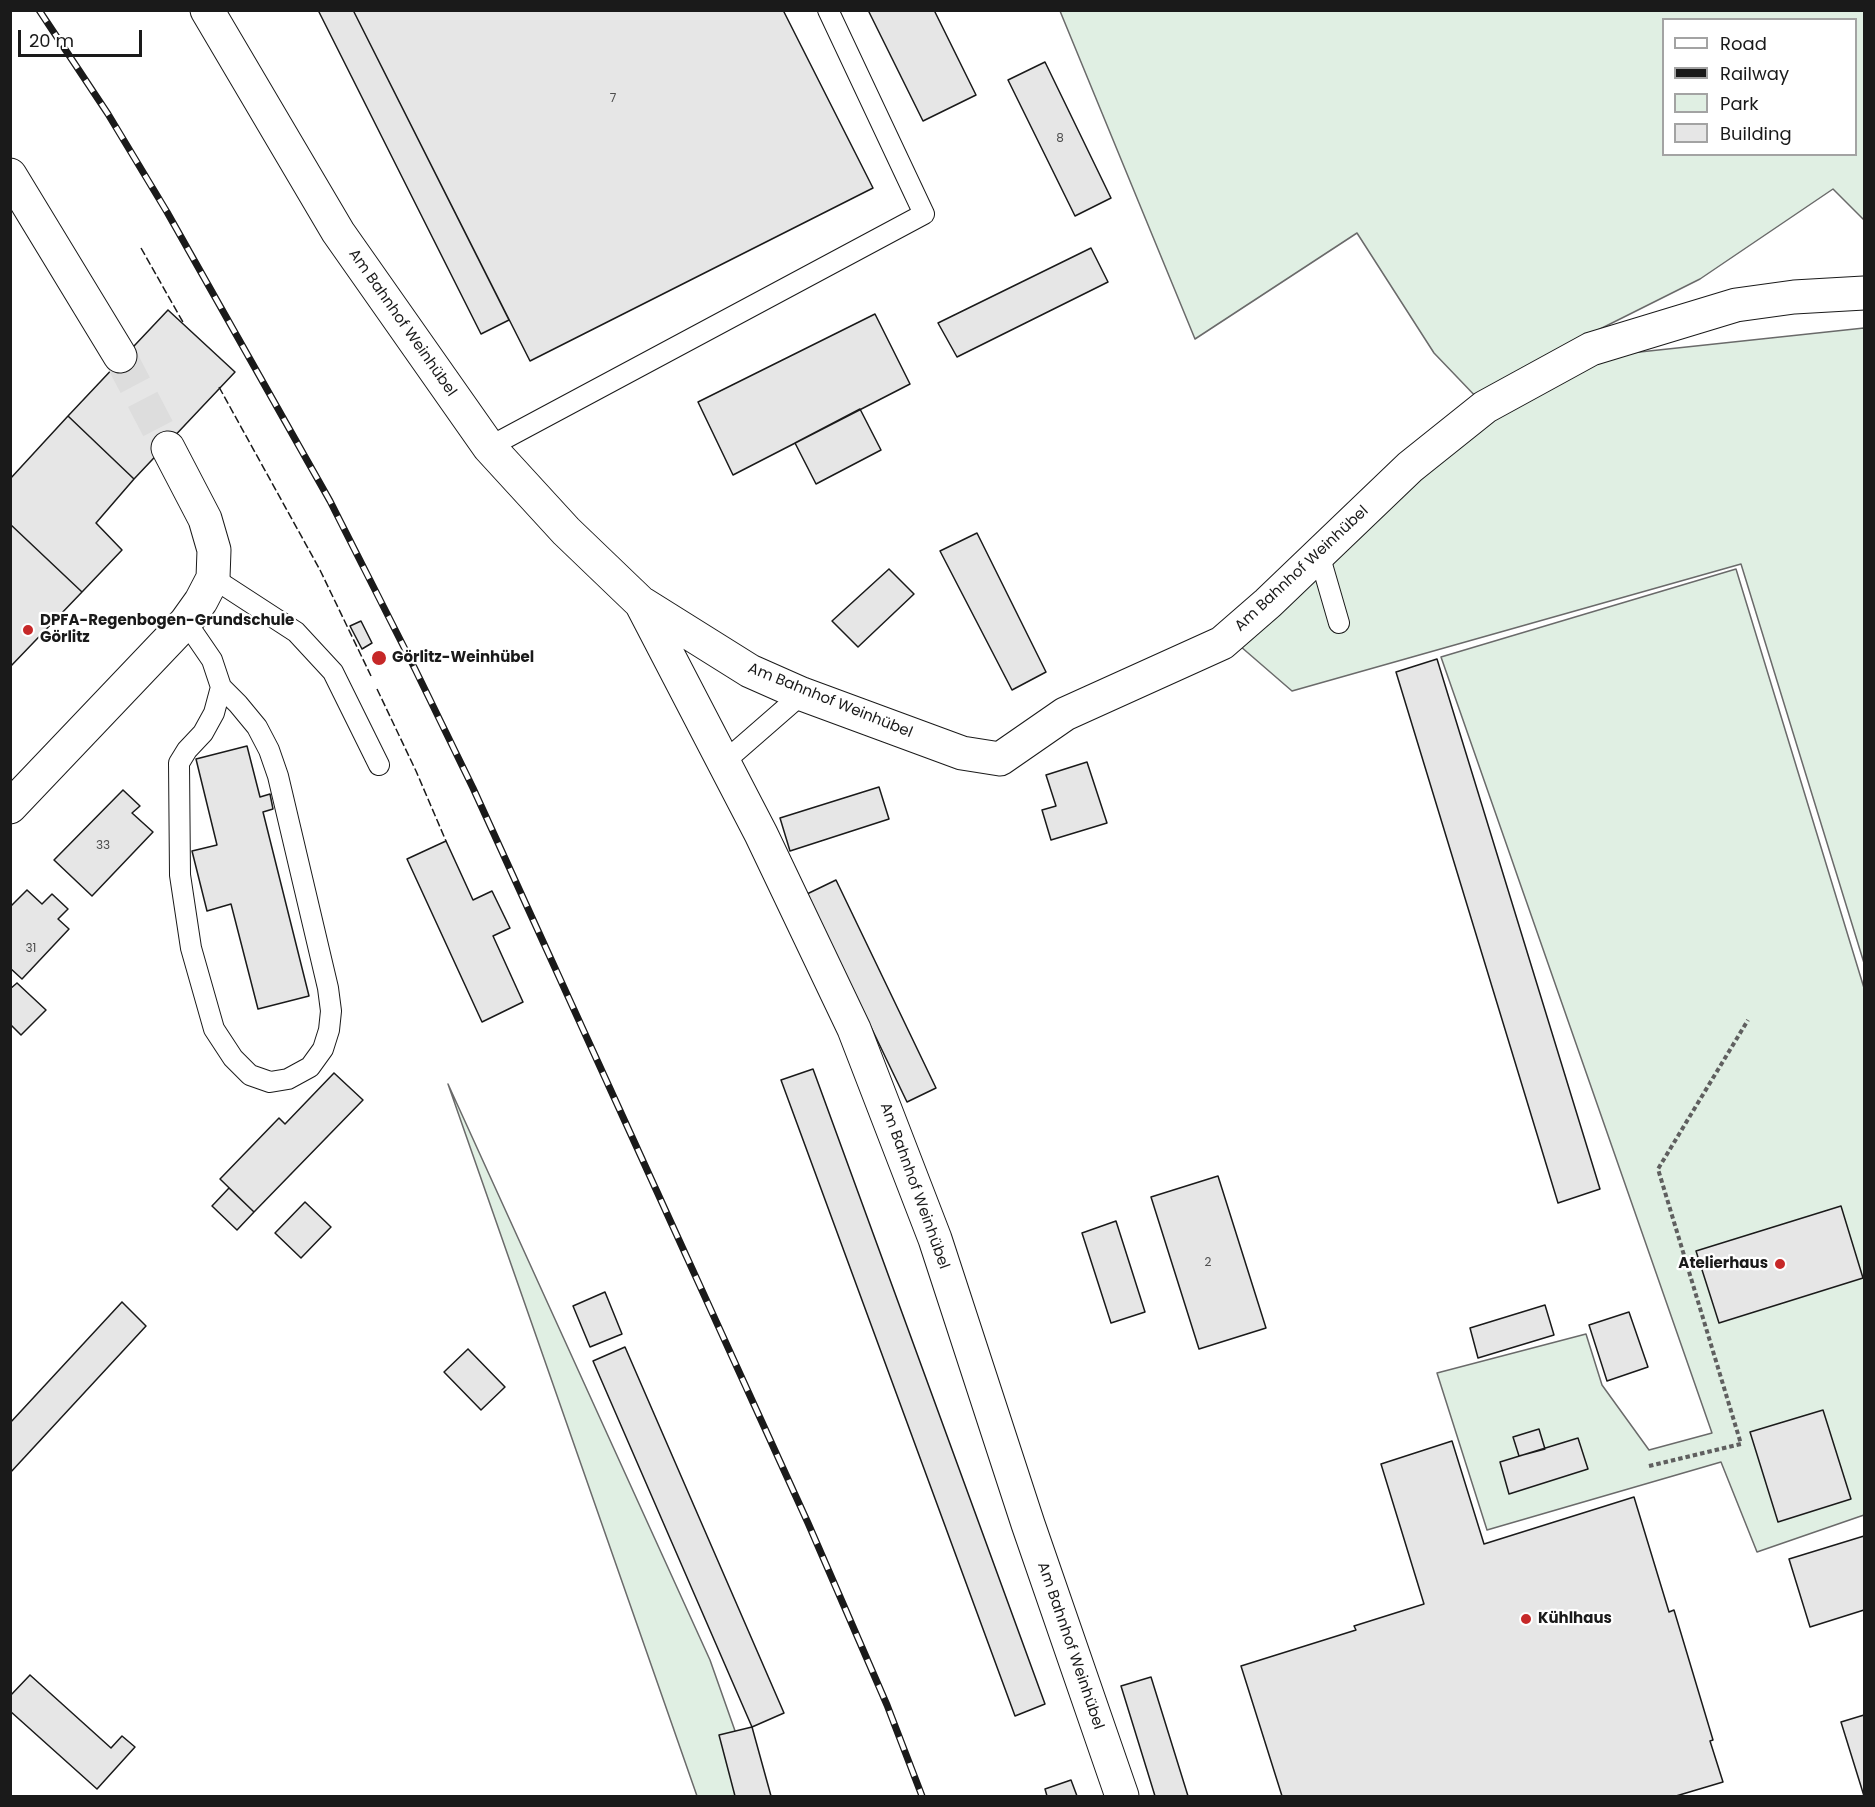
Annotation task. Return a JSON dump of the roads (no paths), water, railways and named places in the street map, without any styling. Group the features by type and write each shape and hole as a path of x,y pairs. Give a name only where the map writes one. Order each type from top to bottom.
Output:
{"street":[{"name":"Am Bahnhof Weinhübel","path":"207,10 338,232 489,447 566,531 641,603 750,671 802,694 962,753 1000,759 1065,714 1222,643 1268,603 1410,467 1485,407 1591,349 1736,306 1794,297 1864,293"},
{"path":"10,175 120,356"},
{"path":"10,807 186,622 201,601 213,578 214,550 205,519 168,448"},
{"name":"Am Bahnhof Weinhübel","path":"641,603 766,844 855,1029 935,1239 1028,1524 1122,1797"}],"lane":[{"path":"489,447 924,214 828,10"},
{"path":"1319,554 1340,623"},
{"path":"213,578 296,632 333,672 379,765"},
{"path":"186,622 212,660 220,687 214,713 203,733 187,750 179,763 180,875 191,948 214,1029 232,1058 250,1075 270,1082 288,1079 310,1066 323,1049 329,1030 331,1011 328,988 278,776 269,750 257,727 220,687"},
{"path":"724,762 802,694"}],"tunnel":[{"path":"120,356 168,448"}],"railway":[{"path":"39,10 108,114 167,212 330,501 415,669 473,788 808,1523 887,1705 922,1796"}],"place":[{"name":"DPFA-Regenbogen-Grundschule Görlitz","path":"28,630"},
{"name":"Görlitz-Weinhübel","path":"379,658"},
{"name":"Atelierhaus","path":"1780,1264"},
{"name":"Kühlhaus","path":"1526,1619"}]}
